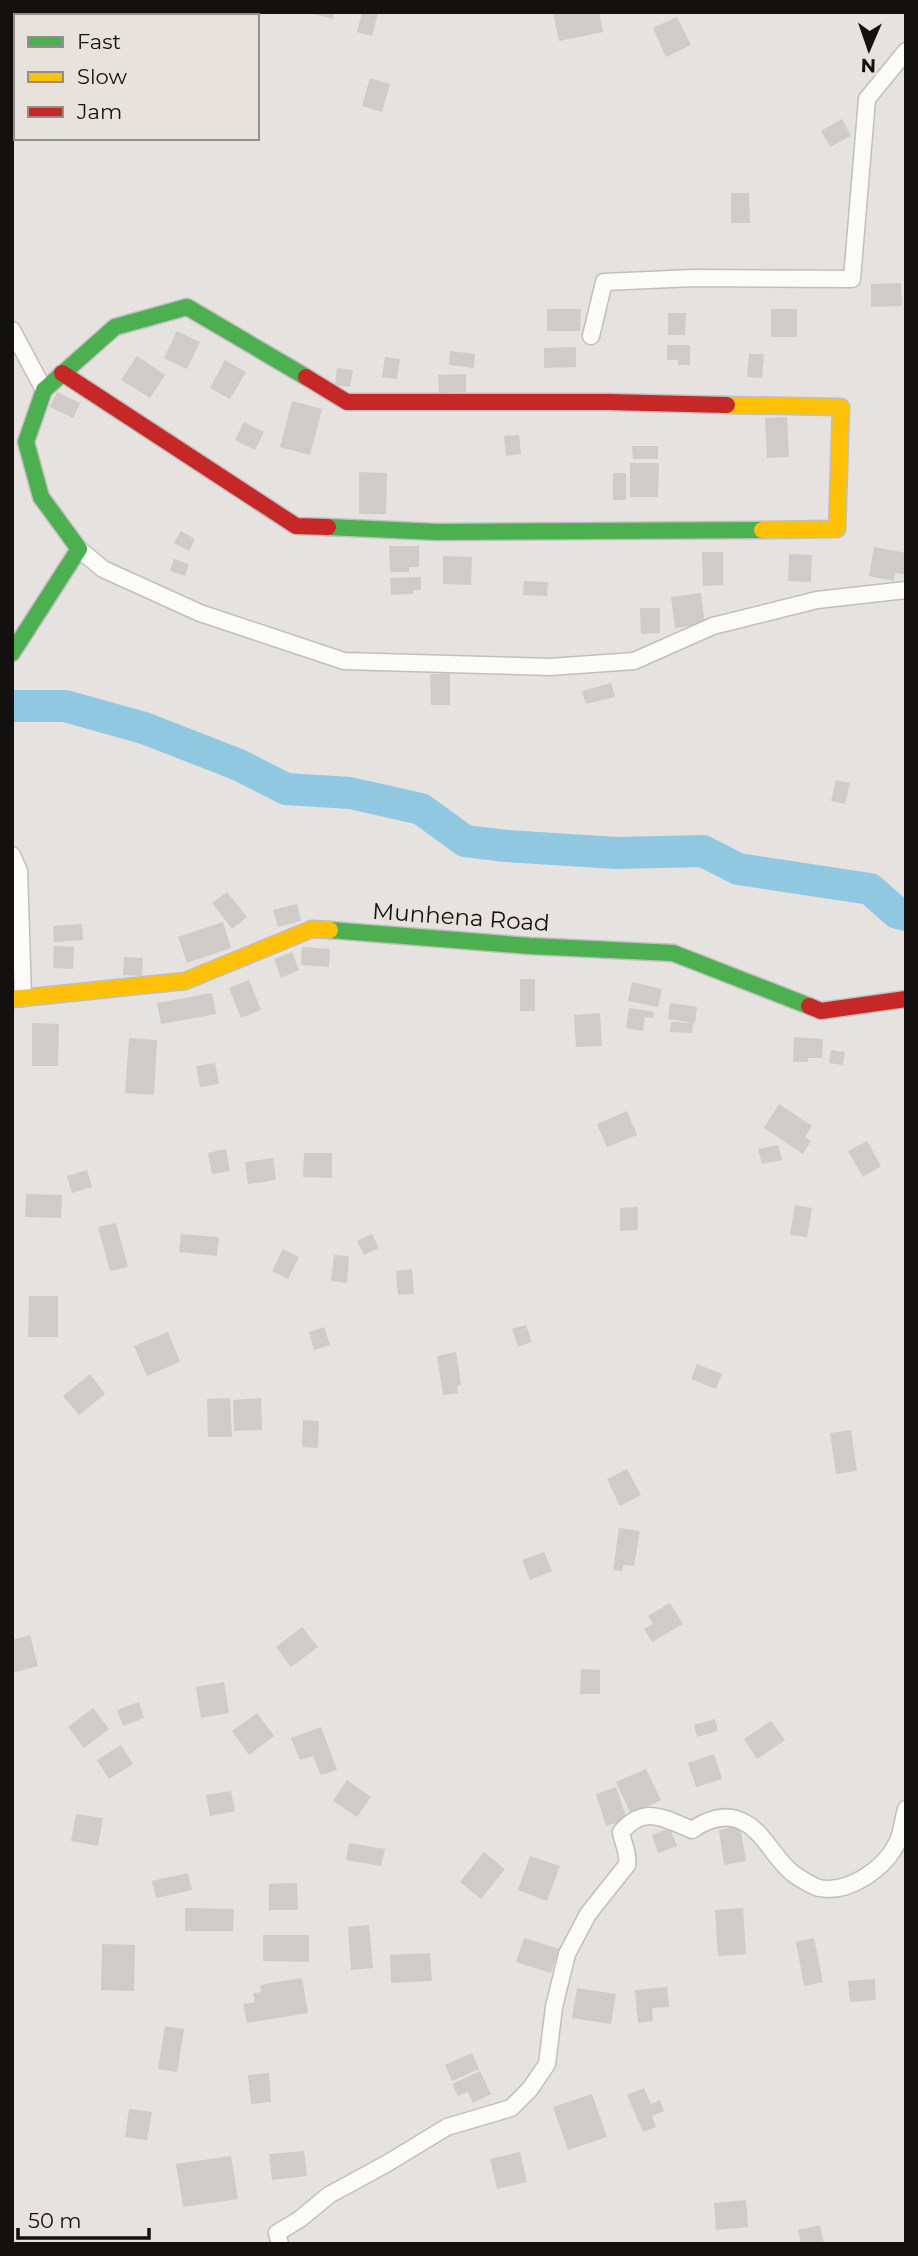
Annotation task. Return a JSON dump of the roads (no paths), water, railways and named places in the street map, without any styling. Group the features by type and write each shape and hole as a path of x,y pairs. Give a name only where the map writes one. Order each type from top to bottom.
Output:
{"street":[{"path":"591,336 604,282 694,278 852,279 867,99 906,51"},
{"path":"62,373 296,526 438,532 837,529 841,407 609,402 347,402 187,307 115,327 62,373 44,390 26,442 41,497 79,549 103,569 201,613 344,661 550,667 634,661 713,626 817,600 906,590"},
{"path":"12,330 44,390"},
{"path":"12,653 79,549"},
{"path":"12,855 19,871 18,999"},
{"name":"Munhena Road","path":"18,999 185,981 312,929 530,946 673,953 821,1011 906,999"},
{"path":"280,2244 277,2233 300,2219 329,2195 447,2127 511,2108 530,2089 547,2064 554,2007 567,1954 588,1914 627,1865 629,1854 623,1846 621,1832 628,1823 645,1816 660,1816 692,1830 718,1817 734,1818 749,1824 793,1874 818,1888 841,1887 861,1879 883,1863 897,1842 906,1809"}],"waterway":[{"path":"12,706 65,706 144,728 239,765 286,789 350,793 421,809 465,841 617,853 703,851 738,869 870,889 897,913 906,915"}]}
